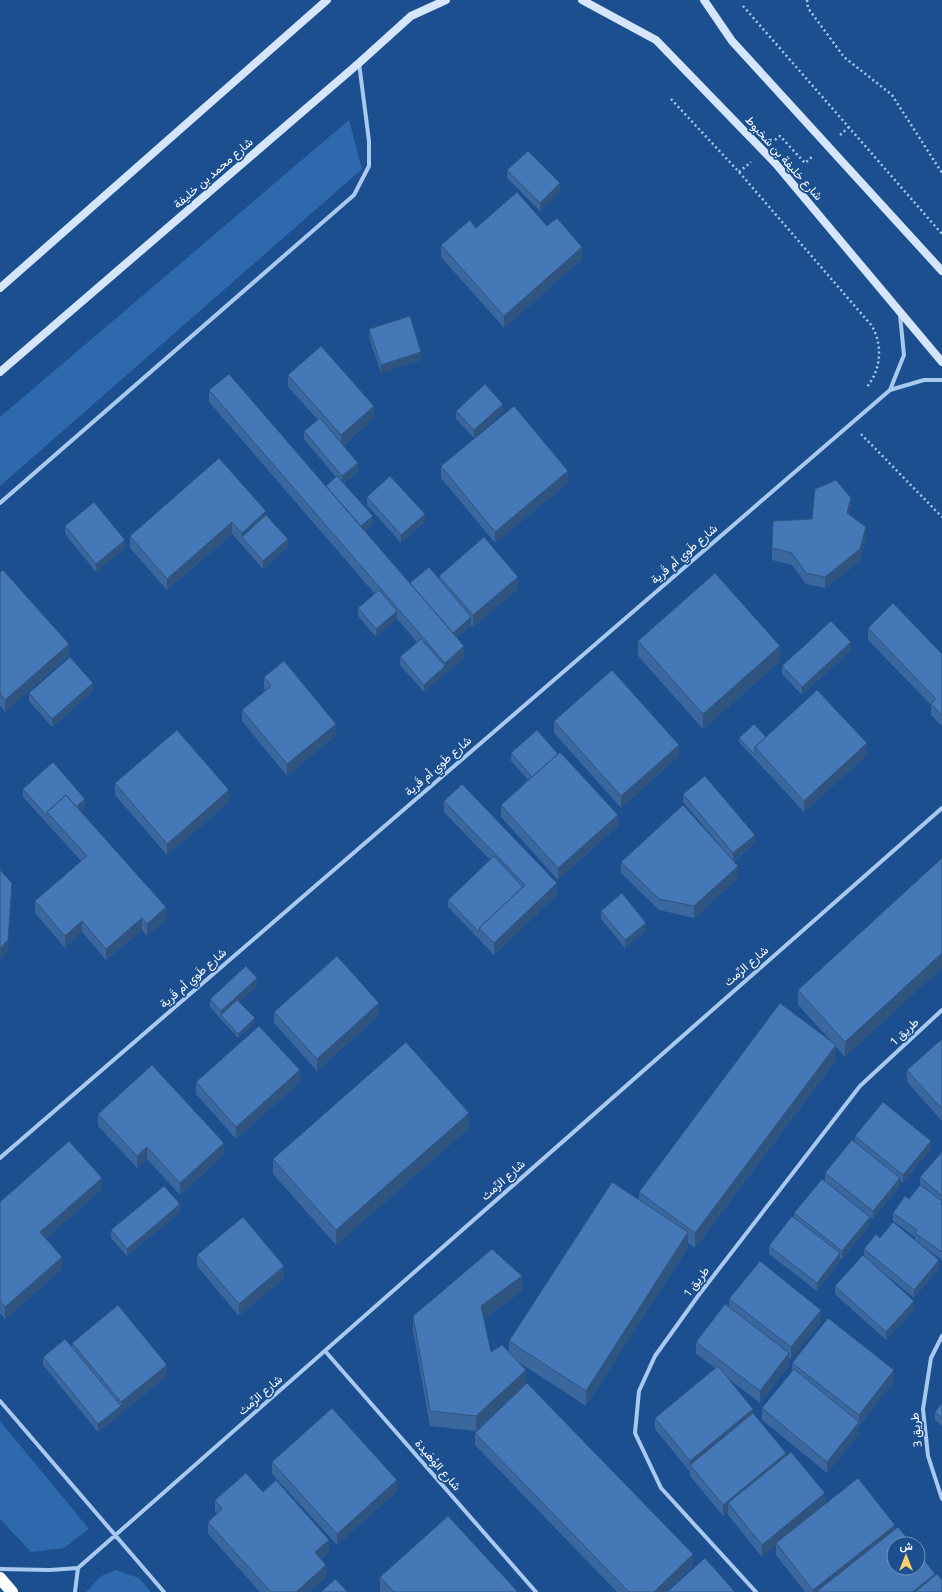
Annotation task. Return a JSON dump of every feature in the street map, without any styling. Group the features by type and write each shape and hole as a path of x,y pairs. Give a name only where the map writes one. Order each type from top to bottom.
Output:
{"highway":[{"path":"0,1578 12,1592"}],"main road":[{"path":"0,288 327,0"},
{"name":"شارع محمد بن خليفة","path":"0,372 359,63 411,16 446,0"},
{"name":"شارع خليفة بن شخبوط","path":"582,0 656,40 776,164 942,362"},
{"path":"704,0 732,42 942,271"}],"street":[{"path":"0,503 354,195 369,166 369,141 359,63"},
{"name":"شارع طَوي أم قَرية","path":"890,390 904,355 900,311"},
{"name":"شارع طَوي أم قَرية","path":"0,1158 890,390 924,380 942,380"},
{"name":"شارع الرِّمث","path":"78,1568 942,808"},
{"name":"طريق 1","path":"756,1592 660,1488 635,1433 639,1391 655,1356 698,1296 860,1086 942,1010"},
{"name":"طريق 3","path":"942,1336 931,1358 923,1409 928,1456 942,1499"},
{"name":"شارع الوُهَيدة","path":"325,1351 536,1592"},
{"path":"0,1400 164,1592"},
{"path":"0,1569 50,1570 78,1568 75,1592"}],"path":[{"path":"808,0 808,8 844,57 892,95 942,173"},
{"path":"743,6 942,234"},
{"path":"671,99 739,172 872,326 877,334 880,346 878,366 872,381 862,394"},
{"path":"739,172 780,136 805,162 849,127"},
{"path":"851,423 942,517"}],"shaded area":[{"path":"349,120 362,169 0,486 0,417"},
{"path":"0,1421 89,1529 64,1548 31,1552 0,1519"},
{"path":"116,1570 139,1578 151,1592 86,1592 101,1576"}],"building":[{"path":"528,151 560,183 540,203 507,170"},
{"path":"517,192 547,226 557,218 582,247 504,316 441,245 470,220 476,228"},
{"path":"410,316 421,352 381,365 369,329"},
{"path":"321,346 374,406 341,435 288,375"},
{"path":"229,374 464,646 445,663 209,390"},
{"path":"485,384 503,404 474,430 456,411"},
{"path":"514,406 568,471 495,532 441,466"},
{"path":"320,418 358,463 342,476 304,431"},
{"path":"219,458 266,511 242,533 232,522 167,579 130,536"},
{"path":"337,476 373,516 361,526 326,486"},
{"path":"390,476 425,514 401,535 367,497"},
{"path":"836,480 851,498 847,513 866,527 860,549 825,577 806,573 792,553 772,548 773,521 812,519 815,489"},
{"path":"94,502 125,540 96,564 65,526"},
{"path":"266,515 288,539 263,561 242,537"},
{"path":"484,537 518,577 473,615 439,576"},
{"path":"429,567 471,617 453,633 410,583"},
{"path":"3,570 69,644 5,700 0,694 0,572"},
{"path":"715,573 780,646 703,714 638,641"},
{"path":"379,590 397,611 376,629 358,608"},
{"path":"893,603 942,654 942,715 931,704 936,699 868,628"},
{"path":"831,621 851,642 802,687 782,666"},
{"path":"421,639 445,666 424,685 400,657"},
{"path":"70,657 93,683 52,719 29,693"},
{"path":"284,661 336,724 287,764 242,710 271,686 264,677"},
{"path":"612,670 679,745 621,796 554,721"},
{"path":"817,690 867,743 804,801 755,747"},
{"path":"754,724 766,737 755,747 755,755 739,738"},
{"path":"177,730 229,790 167,844 115,783"},
{"path":"537,730 558,754 532,777 511,753"},
{"path":"560,752 618,815 558,868 501,805"},
{"path":"53,762 85,799 76,807 66,795 47,812 47,816 23,789"},
{"path":"705,776 755,835 733,853 683,794"},
{"path":"462,784 557,883 494,943 479,928 525,885 444,801"},
{"path":"66,795 166,907 147,924 142,918 106,949 82,921 65,936 35,901 87,856 47,812"},
{"path":"683,805 738,866 694,906 659,899 621,862"},
{"path":"494,856 523,887 479,928 479,932 448,900"},
{"path":"942,858 942,953 845,1042 798,990"},
{"path":"0,870 12,883 8,940 0,949"},
{"path":"622,893 646,923 625,940 601,911"},
{"path":"337,956 379,1003 317,1059 274,1012"},
{"path":"246,966 257,978 221,1011 210,999"},
{"path":"237,1000 255,1018 238,1034 221,1015"},
{"path":"780,1003 836,1045 695,1233 639,1192"},
{"path":"259,1026 300,1070 236,1127 196,1082"},
{"path":"942,1039 942,1109 907,1070"},
{"path":"406,1042 469,1113 336,1230 273,1159"},
{"path":"152,1065 224,1143 180,1183 147,1147 137,1156 98,1114"},
{"path":"883,1102 931,1141 903,1175 855,1136"},
{"path":"852,1140 900,1178 873,1211 825,1173"},
{"path":"69,1141 102,1178 40,1232 62,1257 5,1307 0,1301 0,1202"},
{"path":"942,1152 942,1196 920,1177"},
{"path":"822,1179 870,1217 842,1251 794,1213"},
{"path":"612,1182 688,1232 586,1391 509,1341"},
{"path":"920,1185 942,1201 942,1252 915,1233 917,1230 893,1213 905,1196 909,1199"},
{"path":"164,1186 180,1204 127,1249 111,1230"},
{"path":"792,1216 840,1253 817,1283 769,1246"},
{"path":"243,1217 284,1266 239,1304 197,1255"},
{"path":"893,1222 939,1260 914,1290 864,1249 876,1234 880,1238"},
{"path":"492,1249 522,1276 481,1306 491,1352 502,1345 526,1370 476,1416 430,1411 413,1316"},
{"path":"863,1255 914,1301 886,1332 835,1286"},
{"path":"760,1261 821,1310 791,1347 729,1299"},
{"path":"725,1304 789,1353 760,1391 696,1342"},
{"path":"118,1305 167,1365 121,1402 72,1343"},
{"path":"828,1318 894,1370 859,1415 792,1363"},
{"path":"65,1339 121,1406 98,1424 43,1357"},
{"path":"718,1366 753,1409 690,1461 655,1418"},
{"path":"794,1369 859,1422 827,1462 762,1408"},
{"path":"527,1383 693,1554 654,1592 629,1592 475,1433"},
{"path":"942,1403 942,1418 935,1412"},
{"path":"332,1408 397,1480 337,1534 272,1462"},
{"path":"753,1413 786,1453 723,1505 690,1465"},
{"path":"791,1452 825,1493 762,1545 728,1503"},
{"path":"246,1473 263,1492 276,1480 329,1540 315,1552 326,1565 296,1592 271,1592 208,1522 222,1509 215,1500"},
{"path":"858,1478 895,1525 813,1590 776,1543"},
{"path":"448,1516 518,1592 394,1592 380,1577"},
{"path":"898,1527 905,1536 887,1536"},
{"path":"886,1537 886,1576 926,1576 926,1562 935,1574 912,1592 816,1592"},
{"path":"705,1558 735,1592 667,1592"},
{"path":"937,1574 942,1580 942,1592 915,1592"},
{"path":"335,1579 348,1592 321,1592"}]}
